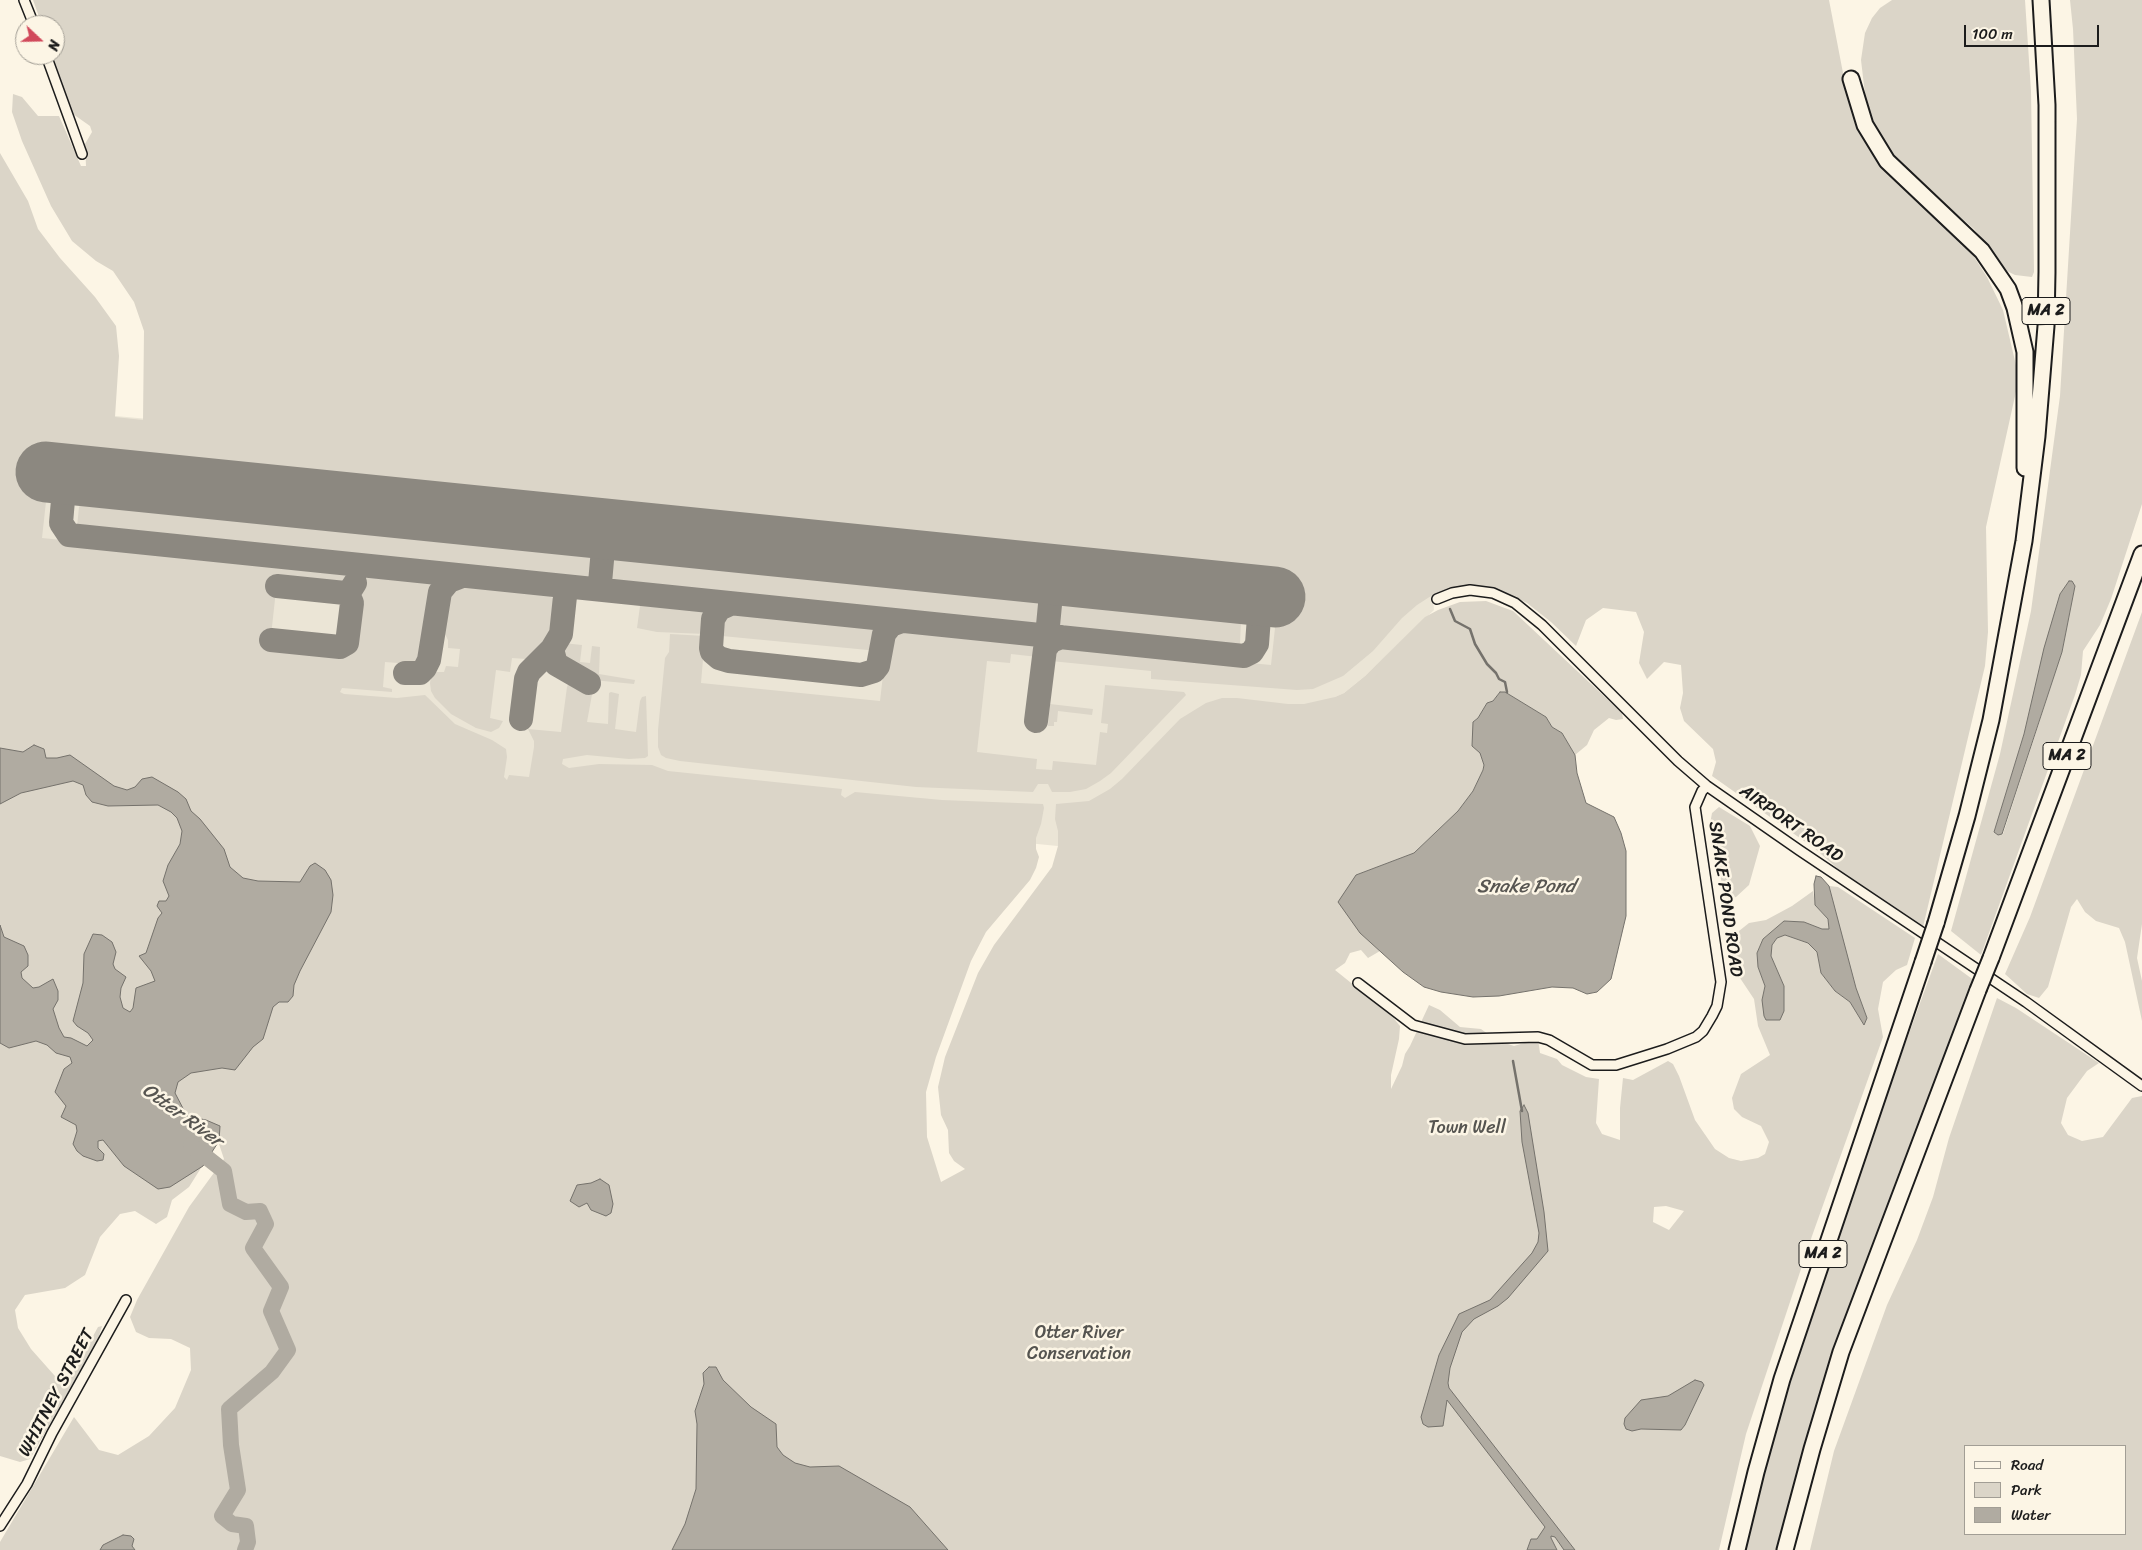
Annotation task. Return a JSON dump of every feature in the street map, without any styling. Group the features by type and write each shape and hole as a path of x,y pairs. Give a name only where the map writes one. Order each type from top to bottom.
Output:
{"highway":[{"name":"MA 2","path":"1737,1550 1782,1379 1936,924 1982,759 1999,680 2022,550 2037,436 2046,326 2046,105 2041,0"},
{"path":"1851,79 1865,125 1887,161 1982,251 2008,289 2015,308 2025,352 2026,383 2022,550"},
{"name":"MA 2","path":"1785,1550 1812,1449 1841,1352 2142,554"}],"street":[{"path":"24,0 30,15"},
{"path":"50,65 82,154"},
{"name":"AIRPORT ROAD","path":"1437,599 1452,593 1470,590 1493,593 1515,603 1542,625 1678,761 1707,786 1798,850 2026,1002 2142,1086"},
{"name":"SNAKE POND ROAD","path":"1358,983 1413,1025 1465,1039 1538,1037 1549,1040 1592,1065 1616,1065 1667,1049 1696,1037 1703,1031 1717,1006 1721,982 1695,807 1702,791 1707,786"},
{"name":"WHITNEY STREET","path":"0,1526 27,1484 52,1433 126,1300"}],"shaded area":[{"path":"6,406 280,431 1430,564 1434,610 1365,676 1344,693 1318,705 1068,847 525,794 225,690 15,550"}],"green space":[{"path":"33,0 1829,0 1848,99 1860,135 1882,168 1969,249 1987,277 2003,310 2019,378 1986,527 1988,632 1985,666 1923,927 1844,874 1814,848 1712,776 1716,762 1713,749 1684,721 1680,708 1683,693 1681,665 1664,662 1647,679 1639,663 1644,632 1636,612 1603,608 1586,620 1576,646 1551,622 1527,603 1495,588 1460,586 1431,596 1417,605 1402,618 1373,651 1343,676 1313,689 1297,690 1151,679 1151,671 1051,661 1051,655 1056,649 1066,645 1271,665 1280,582 51,456 42,538 325,567 347,574 345,585 324,586 277,581 270,645 337,651 347,650 354,638 358,596 364,575 385,573 424,578 429,581 434,595 428,641 423,657 418,662 412,664 385,662 383,687 392,689 392,692 342,688 340,692 344,694 397,698 425,695 455,724 492,740 506,749 507,757 504,777 507,780 509,775 529,777 534,741 528,729 561,732 567,687 569,682 574,680 593,689 587,722 608,724 609,693 619,694 615,729 636,732 640,701 642,697 646,696 648,756 645,758 629,759 587,755 563,759 562,764 569,768 599,764 652,765 668,771 842,789 841,795 845,798 855,792 942,800 1043,804 1041,824 1036,838 1036,849 1039,857 1036,868 1030,880 986,932 971,961 936,1057 926,1092 927,1137 941,1182 965,1169 954,1161 949,1153 948,1130 941,1115 938,1087 945,1057 978,973 994,945 1052,867 1058,846 1058,831 1055,819 1056,804 1089,801 1110,789 1180,719 1206,703 1222,698 1237,698 1304,704 1335,697 1344,693 1365,676 1425,617 1438,610 1460,602 1486,601 1513,611 1622,713 1623,719 1609,718 1594,730 1587,745 1575,755 1562,733 1552,727 1546,717 1505,692 1500,692 1493,701 1487,703 1478,718 1473,722 1484,765 1473,791 1458,811 1414,853 1356,875 1360,933 1380,951 1368,958 1361,950 1350,953 1345,963 1335,970 1391,1015 1400,1026 1391,1075 1391,1089 1402,1066 1405,1054 1429,1005 1440,1010 1460,1027 1481,1029 1496,1040 1514,1046 1538,1039 1540,1053 1557,1059 1562,1065 1586,1077 1599,1079 1596,1123 1602,1134 1620,1140 1620,1108 1623,1078 1633,1080 1668,1061 1673,1064 1679,1076 1695,1120 1715,1149 1729,1158 1741,1161 1758,1158 1765,1154 1769,1142 1761,1126 1742,1117 1734,1109 1732,1098 1741,1074 1770,1055 1758,1026 1754,999 1740,978 1734,964 1735,944 1739,931 1749,923 1766,920 1792,906 1813,891 1815,905 1828,919 1829,930 1804,922 1784,921 1763,939 1757,953 1758,967 1765,986 1762,1000 1784,1011 1784,986 1771,956 1771,945 1777,938 1785,935 1808,943 1817,952 1821,973 1835,991 1850,1002 1864,1024 1867,1018 1842,941 1829,886 1838,887 1915,938 1907,965 1896,970 1883,982 1878,1009 1883,1037 1812,1236 1746,1434 1719,1550 135,1550 132,1546 104,1545 100,1550 0,1550 0,1542 74,1417 99,1450 118,1455 149,1436 175,1408 191,1370 190,1348 171,1339 149,1338 136,1332 130,1317 137,1300 189,1207 224,1159 218,1141 189,1187 172,1200 167,1217 156,1224 135,1211 120,1214 100,1237 85,1275 65,1288 25,1295 15,1310 18,1328 31,1349 62,1384 74,1371 98,1327 102,1326 98,1339 30,1459 20,1462 0,1456 0,153 28,201 38,229 60,258 95,297 116,326 119,356 115,417 143,420 144,331 134,302 113,271 96,261 72,241 51,206 22,141 12,112 13,94 22,97 38,116 59,116 81,166 86,166 85,144 92,132 90,126 73,114 56,65 65,65 65,15 38,15","holes":["1666,1206 1684,1211 1669,1230 1653,1222 1654,1207"]},
{"path":"1892,0 2025,0 2031,91 2034,272 2032,277 2015,275 2007,271 1974,229 1908,173 1887,149 1872,120 1865,94 1861,60 1865,33 1872,18 1880,8"},
{"path":"2070,0 2142,0 2142,504 2111,599 2100,625 2083,651 2081,675 2075,695 1981,955 1951,931 2000,754 2031,611 2047,493 2060,396 2077,119","holes":["2069,581 2075,586 2062,652 2003,834 1998,835 1994,832 2024,734 2060,594"]},
{"path":"96,493 577,541 586,546 593,554 592,584 82,532 77,527 79,507 85,498"},
{"path":"632,547 1027,588 1038,592 1043,599 1041,630 608,586 612,559 618,551"},
{"path":"459,581 541,590 558,602 554,642 542,653 533,657 526,659 512,658 510,672 496,670 490,718 503,721 499,728 491,732 476,728 451,714 435,698 431,691 432,672 444,672 446,666 458,667 460,649 448,648 448,640 442,628 440,614 443,592 449,585"},
{"path":"1068,592 1227,608 1235,612 1241,620 1240,644 1236,649 1230,651 1054,631 1056,603 1059,597"},
{"path":"646,601 698,607 706,614 708,624 705,634 657,632 637,628 640,606"},
{"path":"731,610 866,622 875,630 876,643 872,650 868,650 722,636 717,629 719,618 721,614"},
{"path":"2142,612 2142,924 2137,958 2142,981 2142,1021 2125,942 2119,928 2096,921 2085,912 2077,899 2071,907 2048,987 2039,998 2027,994 2005,974 2030,917"},
{"path":"902,627 1024,639 1037,649 1038,657 1011,654 1010,663 987,661 977,752 1037,759 1036,769 1052,770 1053,761 1096,765 1100,732 1107,733 1108,724 1101,723 1105,685 1184,692 1186,695 1111,773 1086,789 1070,792 1052,792 1048,784 1038,784 1033,792 916,787 680,761 661,755 658,747 658,730 665,658 669,652 670,634 705,636 701,683 880,701 887,641 891,632"},
{"path":"563,643 582,645 580,662 590,663 592,646 600,647 599,674 635,680 634,684 593,680 565,658"},
{"path":"1050,704 1093,709 1092,715 1058,711 1057,722 1054,722 1054,726 1048,726"},
{"path":"1719,807 1750,826 1760,846 1749,885 1736,897 1725,900 1710,824 1712,813"},
{"path":"1938,954 1975,981 1779,1550 1746,1550 1762,1479 1796,1364 1896,1069"},
{"path":"1997,998 2016,1008 2099,1063 2087,1071 2067,1098 2061,1123 2068,1135 2082,1141 2103,1137 2132,1098 2142,1096 2142,1550 1810,1550 1834,1451 1887,1305 1917,1240 1933,1197 1949,1138"}],"water":[{"path":"2069,581 2072,581 2075,586 2062,652 2002,834 1998,835 1994,832 2024,734 2044,648 2060,594"},
{"name":"Snake Pond","path":"1500,692 1505,692 1546,717 1552,727 1562,733 1575,755 1577,773 1586,803 1614,817 1621,833 1626,851 1626,916 1611,979 1597,992 1587,994 1573,988 1552,987 1499,996 1473,997 1424,987 1403,972 1360,933 1338,902 1356,875 1414,853 1458,811 1473,791 1484,765 1480,753 1472,746 1473,722 1478,718 1487,703 1493,701"},
{"path":"34,745 44,749 46,758 70,755 114,786 127,790 135,787 142,779 152,777 178,792 186,799 191,811 200,819 224,849 230,867 243,878 258,881 300,882 310,866 315,863 325,870 331,880 333,895 331,912 300,971 294,985 293,996 288,1002 279,1002 273,1007 263,1039 253,1047 235,1070 222,1068 191,1073 178,1082 175,1093 187,1116 206,1120 220,1126 219,1141 203,1166 170,1187 158,1189 124,1166 103,1140 98,1141 98,1148 104,1154 103,1160 97,1161 83,1156 77,1151 73,1144 77,1131 76,1125 61,1117 66,1106 55,1092 64,1069 72,1063 70,1057 56,1053 47,1045 36,1041 9,1048 0,1043 0,925 4,937 24,946 28,955 28,966 21,972 22,978 33,988 39,987 53,979 58,991 58,1000 53,1009 64,1037 71,1038 87,1046 93,1040 88,1033 73,1021 83,983 84,954 93,934 102,935 112,942 116,952 113,964 115,969 126,977 121,988 120,997 123,1008 130,1012 133,1008 136,988 155,981 151,971 139,956 146,953 158,918 162,913 157,906 159,901 166,901 169,896 163,881 168,865 180,844 182,831 177,818 171,812 158,805 108,806 92,802 86,795 83,785 73,781 21,793 0,804 0,748 23,752"},
{"path":"1816,876 1821,877 1829,886 1856,988 1867,1018 1864,1025 1850,1002 1835,991 1821,973 1817,952 1808,943 1785,935 1777,938 1772,945 1771,956 1784,986 1784,1011 1780,1020 1766,1020 1764,1016 1762,1000 1765,986 1758,967 1757,953 1763,939 1784,921 1804,922 1822,929 1829,929 1828,919 1815,905 1814,884"},
{"path":"1524,1105 1528,1113 1544,1212 1548,1251 1508,1298 1498,1306 1474,1319 1462,1332 1450,1368 1448,1383 1449,1388 1575,1550 1564,1550 1555,1537 1551,1536 1557,1550 1527,1550 1531,1539 1537,1539 1545,1527 1447,1400 1443,1426 1428,1427 1423,1424 1421,1417 1439,1355 1459,1314 1490,1300 1532,1253 1538,1242 1539,1233 1522,1142 1520,1111"},
{"path":"600,1179 609,1185 613,1204 611,1213 606,1216 591,1210 587,1203 579,1207 570,1201 577,1185 591,1183"},
{"path":"709,1367 716,1367 723,1380 751,1407 776,1424 777,1447 783,1455 795,1463 810,1467 839,1466 910,1507 948,1550 672,1550 685,1524 696,1489 697,1424 695,1411 704,1384 703,1373"},
{"path":"1695,1380 1702,1382 1704,1385 1681,1430 1641,1429 1632,1431 1626,1429 1624,1424 1625,1418 1641,1400 1668,1396"},
{"path":"123,1535 131,1536 134,1539 132,1546 135,1550 100,1550 103,1545"}],"waterway":[{"path":"1450,609 1455,621 1470,629 1475,644 1487,664 1499,679 1505,682 1507,692"},
{"path":"1513,1061 1522,1111"},
{"name":"Otter River","path":"191,1145 224,1171 230,1204 246,1212 260,1211 266,1224 253,1248 281,1287 271,1311 288,1350 272,1372 229,1409 231,1445 238,1490 222,1516 232,1524 246,1526 248,1542 245,1550"}],"taxiway":[{"path":"86,476 65,494 63,500 61,523 69,535 1244,656 1252,652 1257,644 1259,617 1249,603 1235,593"},
{"path":"587,527 598,534 602,540 603,549"},
{"path":"606,590 600,583 603,549 609,538 623,530"},
{"path":"1030,572 1045,580 1051,594"},
{"path":"405,673 420,673 425,668 429,660 440,592 449,581 462,576"},
{"path":"1047,636 1053,589 1060,581 1076,577"},
{"path":"277,586 345,593 350,591 355,583"},
{"path":"521,719 526,679 529,672 552,649 561,634 566,587"},
{"path":"271,640 340,647 347,643 352,603 349,596 345,593"},
{"path":"730,604 719,609 713,619 711,648 712,652 719,658 729,661 861,675 874,671 878,666 884,634 891,625 902,621"},
{"path":"1036,721 1045,649 1051,641 1061,637"},
{"path":"552,649 556,664 589,683"}],"runway":[{"path":"46,472 1275,597"}],"park label":[{"name":"Town Well","path":"1467,1128"},
{"name":"Otter River Conservation","path":"1079,1344"}]}
